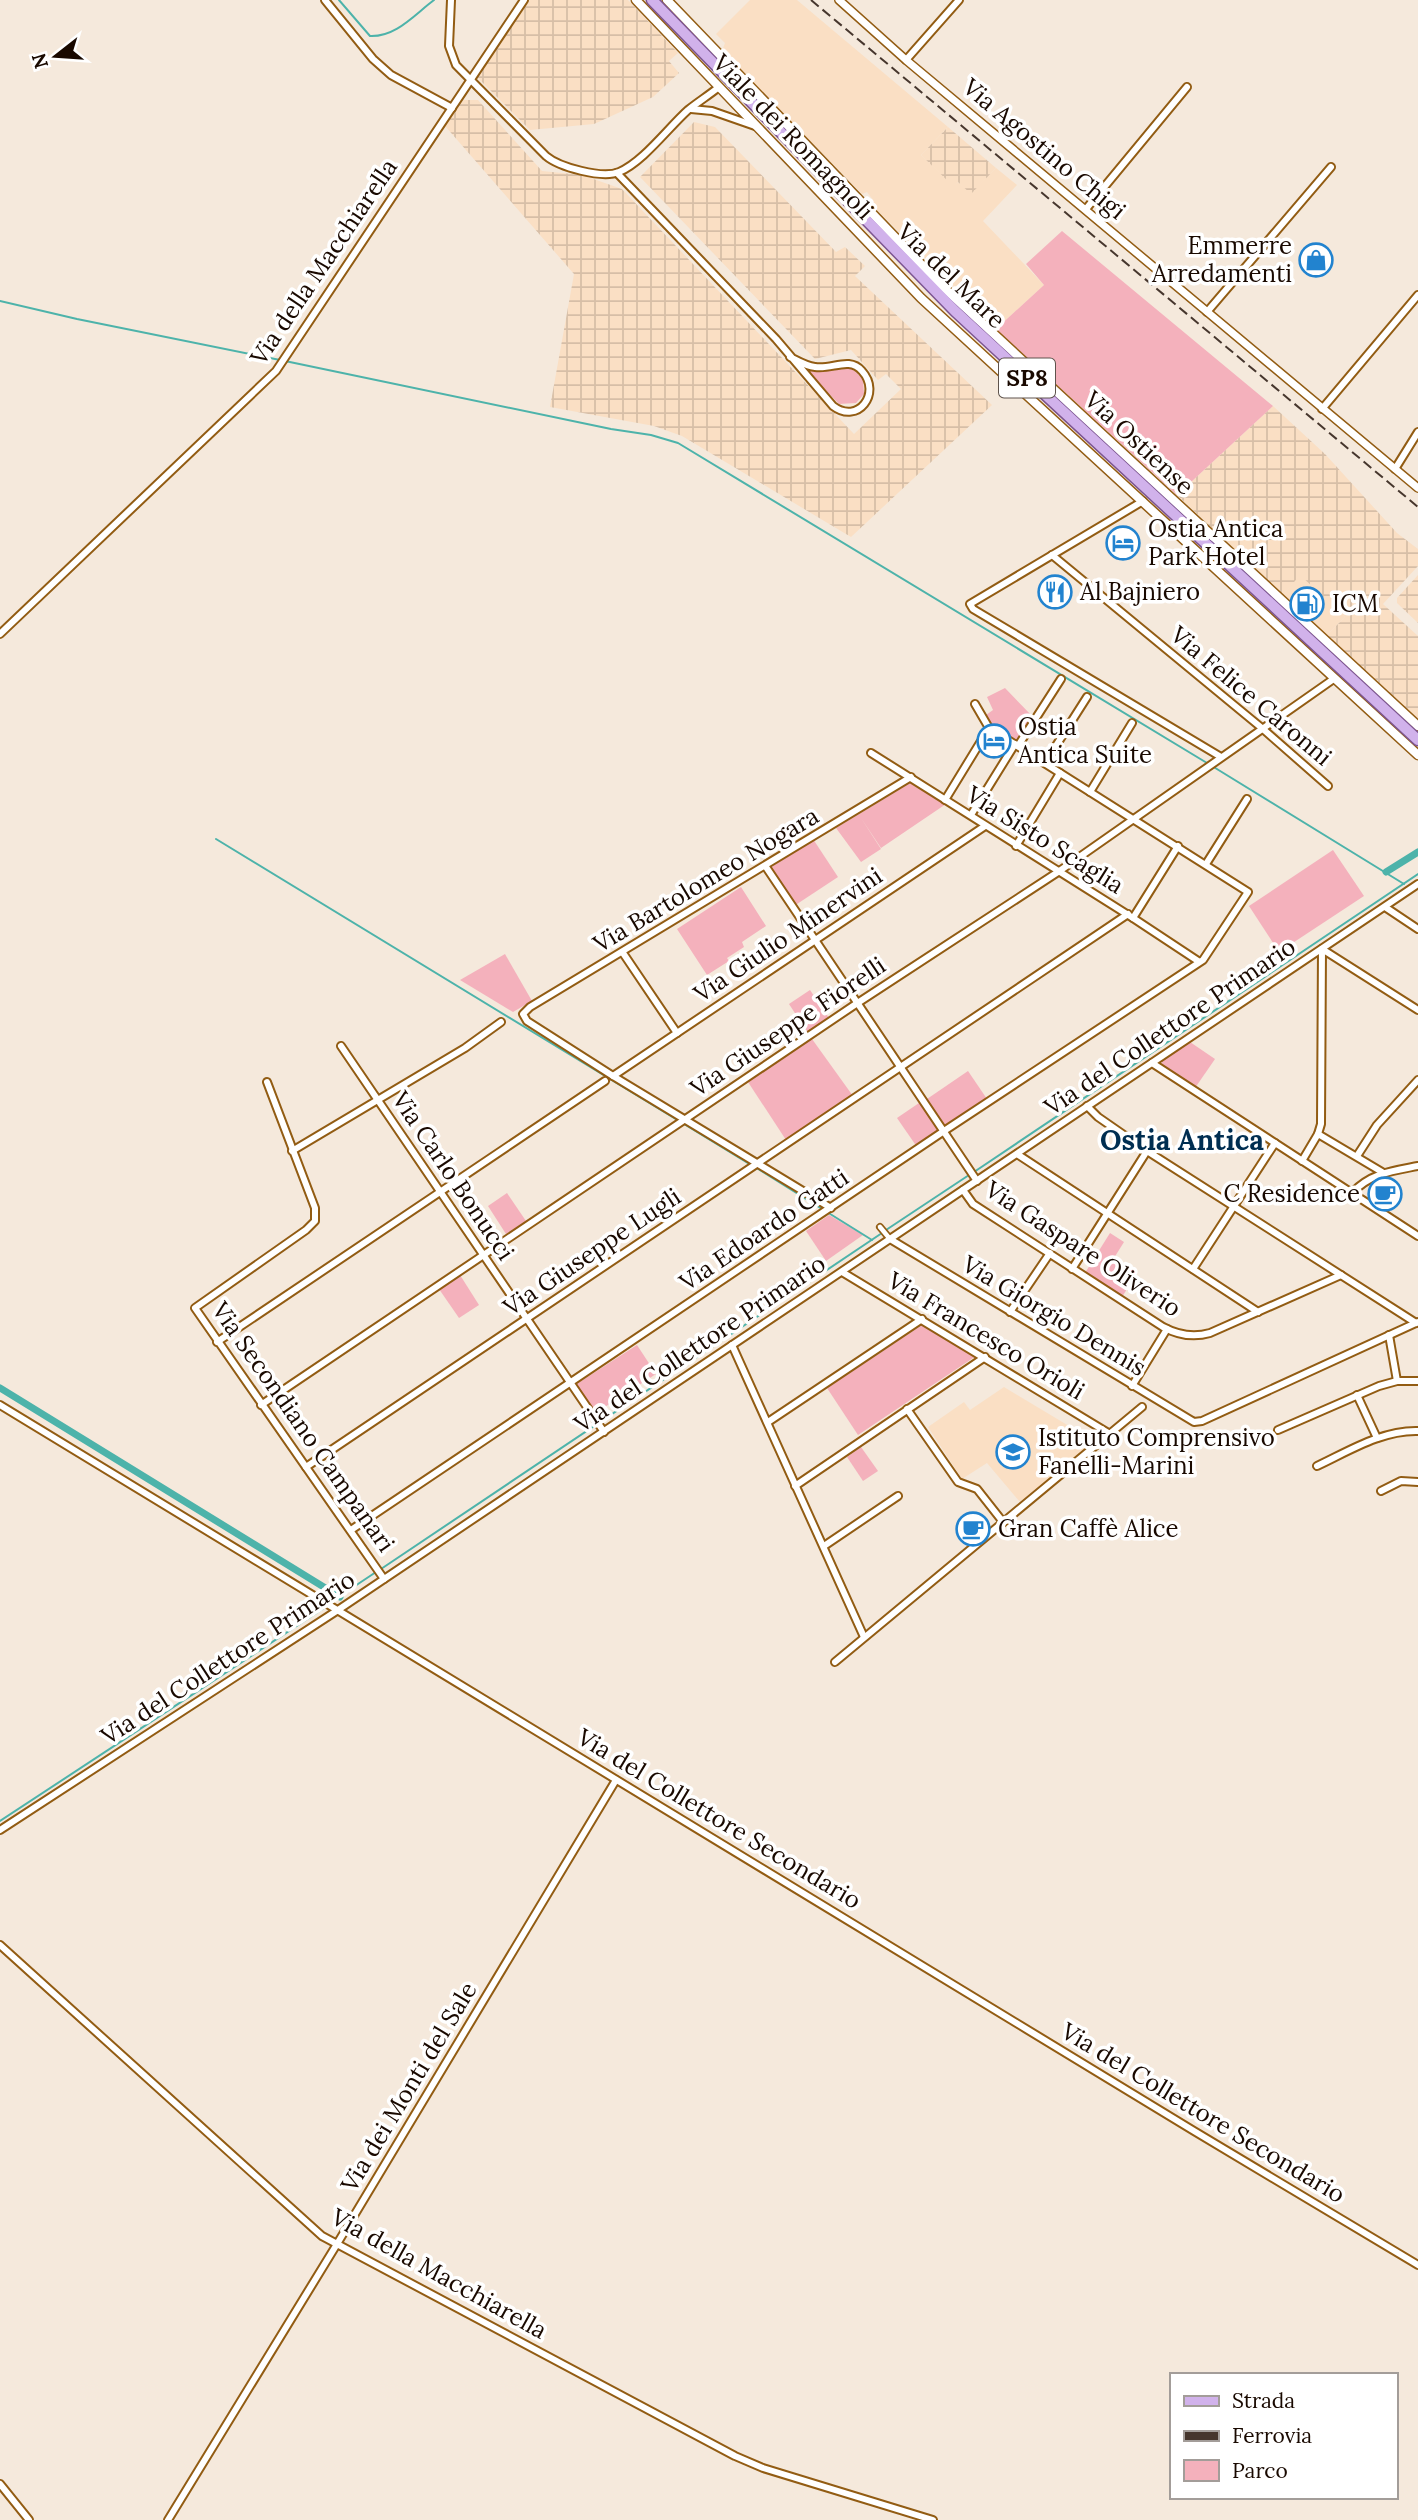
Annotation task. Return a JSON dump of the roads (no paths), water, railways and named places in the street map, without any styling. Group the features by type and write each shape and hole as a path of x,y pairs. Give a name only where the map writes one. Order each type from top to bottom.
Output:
{"main road":[{"name":"Viale dei Romagnoli","path":"636,0 916,293 1418,755"},
{"name":"Via del Mare","path":"652,0 955,311 1418,740"},
{"name":"Via Ostiense","path":"667,0 933,277 1004,346 1418,726"}],"street":[{"path":"325,0 373,59 391,75 452,108"},
{"name":"Via della Macchiarella","path":"0,634 276,371 524,0"},
{"name":"Via Agostino Chigi","path":"839,0 906,60 1418,488"},
{"path":"906,60 959,0"},
{"path":"451,1 451,52 456,65 552,161 601,174 617,173 638,158 690,109 719,88"},
{"path":"1086,209 1187,87"},
{"path":"690,109 709,110 756,127"},
{"path":"1207,312 1331,167"},
{"path":"617,173 776,339 790,357 838,409 853,411 867,401 870,384 864,372 854,365 840,364 817,368 790,357"},
{"path":"1322,409 1418,295"},
{"path":"1395,469 1418,432"},
{"path":"1143,501 970,604 1218,759"},
{"name":"Via Felice Caronni","path":"1052,555 1328,786"},
{"name":"Via Giuseppe Fiorelli","path":"261,1405 856,1004 1058,872 1335,678"},
{"path":"971,815 1061,679"},
{"path":"1045,763 1087,697"},
{"path":"975,704 989,729 1206,864 1247,799"},
{"path":"1090,792 1132,723"},
{"path":"945,800 989,729"},
{"name":"Via Sisto Scaglia","path":"871,752 1198,961"},
{"path":"1016,846 1060,773"},
{"name":"Via Bartolomeo Nogara","path":"612,1076 526,1020 524,1011 911,778"},
{"name":"Via Giulio Minervini","path":"612,1076 985,826"},
{"path":"1131,916 1178,846"},
{"name":"Via Edoardo Gatti","path":"351,1531 944,1131 1203,960 1248,892 1206,864"},
{"path":"766,867 977,1181"},
{"name":"Via del Collettore Primario","path":"0,1830 338,1610 1418,884"},
{"path":"1385,907 1418,929"},
{"name":"Via Giuseppe Lugli","path":"306,1467 1131,916"},
{"path":"1322,948 1418,1010"},
{"path":"1302,1161 1321,1124 1322,948"},
{"path":"623,953 677,1033"},
{"path":"267,1082 292,1151 465,1048 501,1022"},
{"name":"Via Carlo Bonucci","path":"341,1046 604,1432"},
{"path":"1152,1063 1418,1236"},
{"path":"612,1076 831,1208"},
{"path":"1357,1156 1377,1125 1418,1080"},
{"path":"218,1342 605,1081"},
{"path":"1087,1106 1098,1117 1147,1151 1417,1323"},
{"path":"1318,1134 1382,1172"},
{"path":"1193,1269 1275,1143"},
{"name":"Via Secondiano Campanari","path":"292,1151 315,1208 315,1221 306,1230 196,1305 196,1310 384,1579"},
{"path":"1072,1269 1147,1151"},
{"path":"1017,1154 1258,1312"},
{"path":"1352,1194 1367,1180 1382,1172 1418,1166"},
{"name":"Via Gaspare Oliverio","path":"963,1190 971,1202 1072,1269 1167,1329 1187,1335 1202,1335 1341,1275"},
{"path":"880,1227 890,1239"},
{"name":"Via Giorgio Dennis","path":"890,1239 1189,1420 1199,1421 1389,1335"},
{"path":"1010,1312 1050,1253"},
{"name":"Via Francesco Orioli","path":"842,1272 1110,1434"},
{"path":"768,1422 922,1319"},
{"path":"1396,1381 1389,1335 1417,1323"},
{"path":"1132,1386 1167,1329"},
{"path":"733,1345 864,1637"},
{"path":"795,1486 985,1357"},
{"path":"1278,1430 1396,1381 1418,1381"},
{"path":"1357,1395 1377,1438"},
{"name":"Via del Collettore Secondario","path":"0,1405 1418,2264"},
{"path":"835,1662 1142,1407"},
{"path":"908,1409 958,1482 977,1489 1003,1522"},
{"path":"1317,1466 1377,1438 1405,1431 1418,1431"},
{"path":"1381,1490 1401,1481 1418,1482"},
{"path":"824,1546 898,1496"},
{"name":"Via dei Monti del Sale","path":"168,2520 616,1780"},
{"name":"Via della Macchiarella","path":"0,1945 322,2236 735,2456 762,2468 933,2520"},
{"path":"0,2484 29,2520"}],"waterway":[{"path":"339,0 370,36 396,29 434,0"},
{"path":"0,301 280,360"},
{"path":"285,361 651,435 678,443 1207,763"},
{"path":"1212,766 1404,884"},
{"path":"216,839 679,1121"},
{"path":"1386,872 1418,852"},
{"path":"974,1172 1418,874"},
{"path":"684,1124 751,1165"},
{"path":"755,1167 822,1209"},
{"path":"886,1230 969,1175"},
{"path":"827,1212 872,1240"},
{"path":"381,1569 882,1233"},
{"path":"0,1388 340,1597"},
{"path":"331,1602 376,1572"},
{"path":"0,1821 327,1606"}],"railway":[{"path":"811,0 1418,507"}],"place":[{"name":"Emmerre Arredamenti","path":"1316,260"},
{"name":"Ostia Antica Park Hotel","path":"1123,543"},
{"name":"Al Bajniero","path":"1055,592"},
{"name":"ICM","path":"1307,604"},
{"name":"Ostia Antica Suite","path":"994,741"},
{"name":"C Residence","path":"1385,1194"},
{"name":"Istituto Comprensivo Fanelli-Marini","path":"1013,1452"},
{"name":"Gran Caffè Alice","path":"973,1529"}],"district":[{"name":"Ostia Antica","path":"1182,1140"}]}
